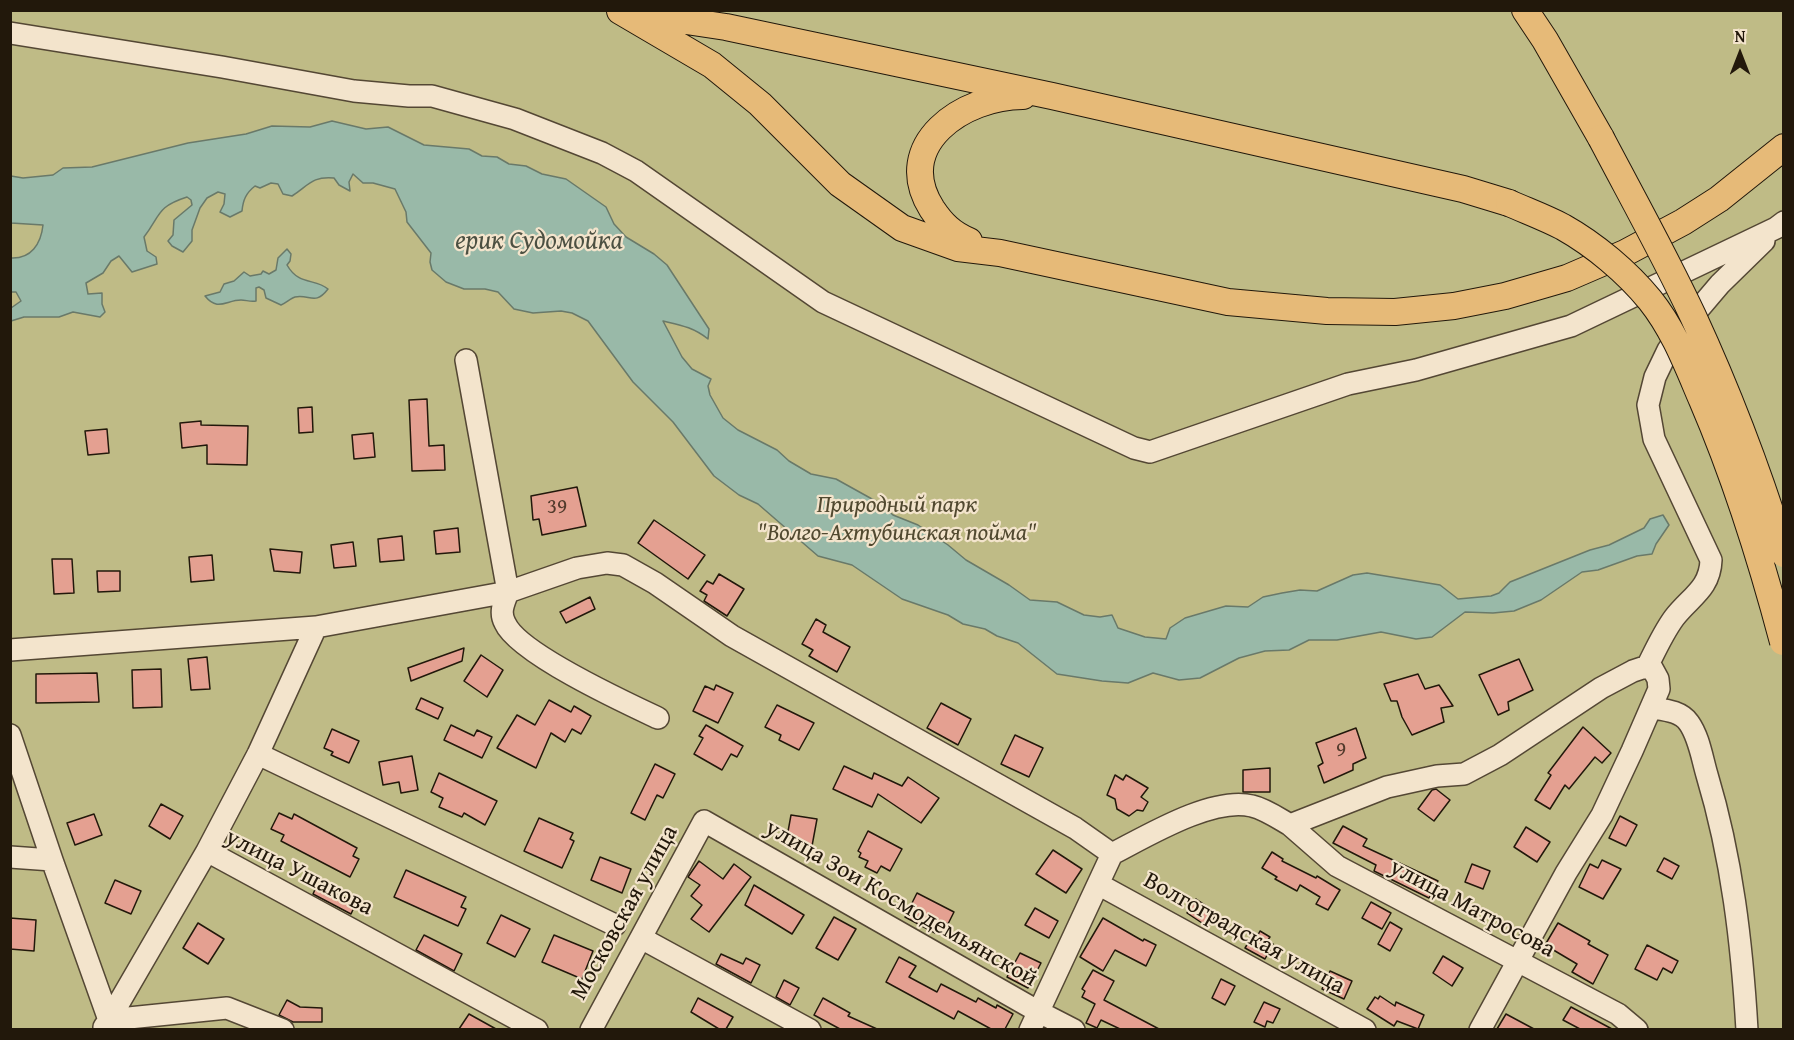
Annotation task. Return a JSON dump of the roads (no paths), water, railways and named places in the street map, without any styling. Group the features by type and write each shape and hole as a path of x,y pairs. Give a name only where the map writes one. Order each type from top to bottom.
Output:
{"main road":[{"path":"615,10 726,27 1052,96 1451,187 1509,203 1563,227 1593,247 1624,273 1649,299 1670,328 1723,449 1745,510 1765,572 1783,642"},
{"path":"1525,10 1545,40 1601,138 1661,251 1717,369 1768,502 1784,554"},
{"path":"1535,10 1545,40"},
{"path":"620,11 712,65 760,104 840,184 902,228 958,249 1000,253 1228,302 1327,311 1395,312 1454,306 1505,296 1567,278 1625,253 1683,222 1719,199 1784,147"},
{"path":"1000,253 955,235 940,221 925,197 920,174 923,151 932,136 948,120 965,110 984,102 1013,96 1052,96"}],"street":[{"path":"10,33 354,90 432,96 515,119 602,153 636,171 823,302 1134,448 1150,452 1348,384 1416,370 1571,326 1780,225"},
{"path":"1290,825 1387,787 1437,776 1464,774 1500,755 1601,688 1647,667 1673,618 1706,583 1711,561 1654,439 1648,405 1651,390 1668,350 1686,324 1720,284 1780,225"},
{"path":"466,360 508,592 501,609 505,624 522,643 599,691 658,718"},
{"path":"10,650 316,627 508,592 577,568 607,563 624,565 655,583 732,636 1075,828 1112,854 1035,1021"},
{"path":"207,851 258,754 316,627"},
{"path":"1480,1029 1566,873 1602,815 1652,708 1659,689 1658,679 1656,673 1647,667"},
{"path":"1652,708 1683,716 1695,735 1727,854 1742,959 1747,1029"},
{"path":"10,735 18,783 52,860 106,1024 227,1008 283,1029"},
{"path":"258,754 615,925"},
{"name":"улица Матросова","path":"1112,854 1163,828 1206,810 1231,804 1252,806 1290,825 1337,867 1618,1014 1636,1029"},
{"name":"Московская улица","path":"591,1029 704,821"},
{"name":"улица Зои Космодемьянской","path":"704,821 1035,1021 1074,1029"},
{"name":"улица Ушакова","path":"106,1024 207,851 537,1029"},
{"path":"10,857 52,860"},
{"name":"Волгоградская улица","path":"1098,884 1365,1029"},
{"path":"641,938 810,1029"}],"water":[{"name":"ерик Судомойка","path":"332,121 366,129 388,127 424,145 469,149 482,156 497,157 509,164 526,166 542,174 566,179 606,207 614,224 626,237 667,265 709,329 708,339 692,329 663,321 682,357 692,369 711,379 708,386 710,395 723,418 738,430 777,450 789,461 811,474 836,479 881,504 893,515 918,525 966,560 1030,600 1057,602 1084,615 1100,617 1112,615 1118,628 1145,637 1166,639 1170,628 1185,618 1226,606 1248,607 1263,597 1282,593 1300,590 1317,591 1353,575 1367,573 1440,585 1458,599 1491,596 1499,593 1510,582 1590,550 1609,545 1644,528 1650,519 1663,515 1669,525 1652,554 1637,556 1598,570 1582,572 1541,600 1514,611 1465,612 1432,637 1416,639 1381,632 1337,640 1309,640 1289,650 1265,651 1239,658 1200,678 1179,680 1153,673 1128,683 1102,681 1057,674 1018,643 902,599 852,565 818,556 758,504 739,495 714,476 673,422 633,382 588,321 572,313 561,311 533,313 514,309 498,292 485,289 464,289 446,282 432,270 431,253 407,222 406,212 395,189 373,183 363,183 353,174 349,182 350,191 339,185 334,178 316,180 292,196 283,194 278,184 271,183 260,188 255,186 249,191 242,211 230,217 220,212 225,194 218,192 207,198 200,208 192,230 192,241 183,252 168,241 173,235 174,220 192,205 191,200 187,197 170,204 160,213 144,237 147,251 156,257 157,264 132,272 119,256 111,261 103,273 86,283 88,294 102,293 105,312 100,317 73,312 59,317 24,317 11,321 11,308 21,301 16,292 11,292 11,258 24,256 34,249 43,225 11,223 11,176 23,178 53,175 63,168 92,167 188,143 246,134 272,126 310,127"},
{"path":"287,249 291,254 287,265 292,272 302,279 328,289 319,297 295,297 281,305 266,298 264,290 259,287 256,288 256,301 236,300 218,304 205,296 220,292 224,284 234,281 244,272 250,276 261,274 263,271 269,274 276,270 278,258"}],"park label":[{"name":"Природный парк \"Волго-Ахтубинская пойма\"","path":"897,520"}]}
